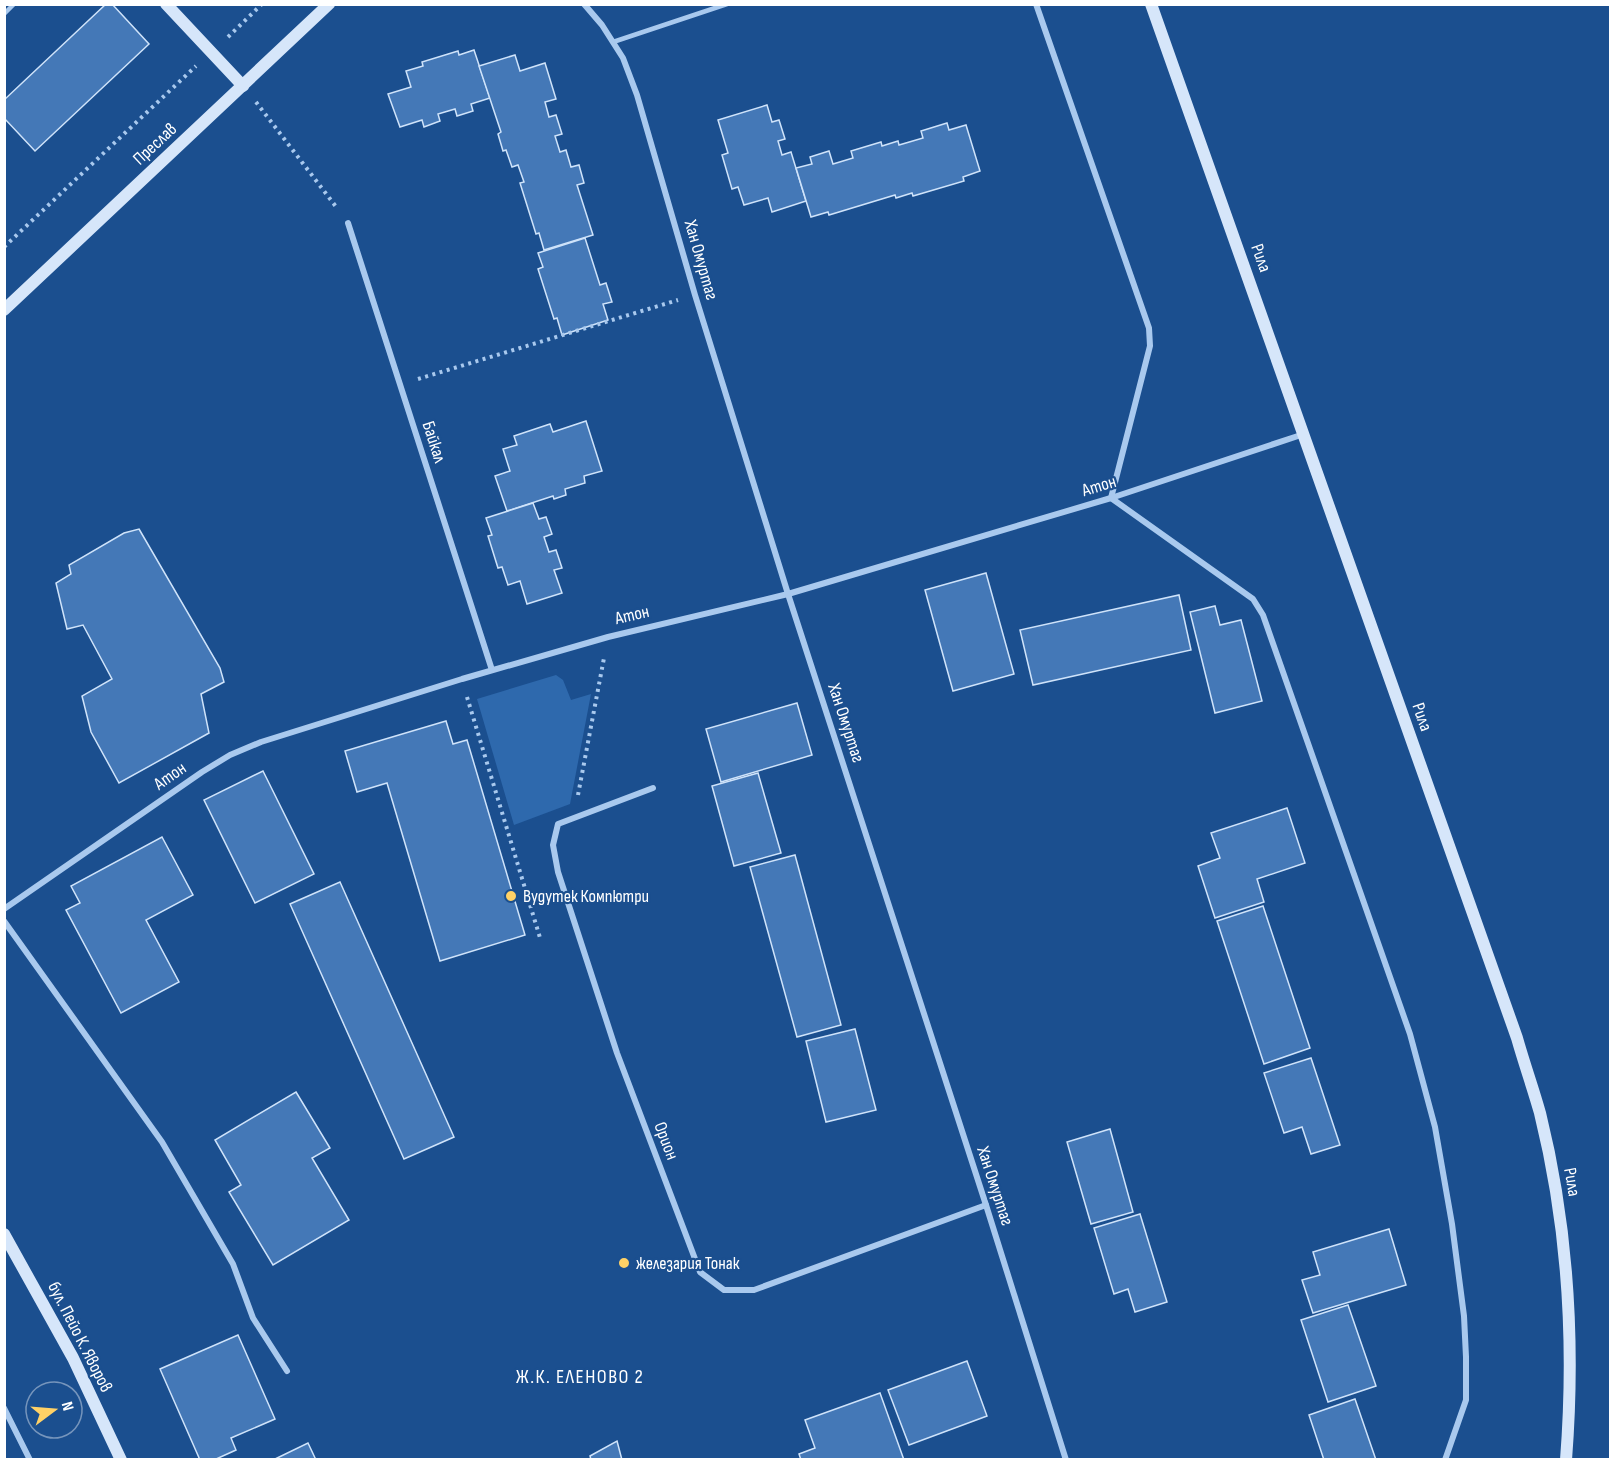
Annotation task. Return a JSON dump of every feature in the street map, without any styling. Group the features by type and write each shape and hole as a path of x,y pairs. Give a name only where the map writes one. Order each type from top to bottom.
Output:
{"street":[{"path":"166,4 243,86"},
{"name":"Преслав","path":"4,310 329,4"},
{"name":"Хан Омуртаг","path":"584,4 602,25 623,58 637,95 695,295 788,594 1066,1460"},
{"path":"1036,4 1149,328 1150,346 1111,498 1253,599 1263,615 1402,1012 1435,1127 1452,1224 1464,1316 1466,1357 1466,1400 1445,1460"},
{"name":"Рила","path":"1151,4 1517,1038 1539,1113 1554,1185 1568,1299 1570,1379 1566,1460"},
{"name":"Байкал","path":"348,223 492,670"},
{"name":"Атон","path":"4,909 230,755 261,742 608,636 788,594 1111,498 1304,434"},
{"name":"Орион","path":"653,788 558,824 553,845 558,872 617,1053 700,1272 724,1290 754,1290 986,1205"},
{"path":"4,921 162,1142 233,1264 253,1318 287,1371"},
{"name":"бул. Пейо К. Яворов","path":"4,1234 72,1358 121,1460"},
{"path":"4,1408 30,1460"}],"lane":[{"path":"4,14 14,4"},
{"path":"613,42 727,4"}],"path":[{"path":"4,247 262,4"},
{"path":"243,86 348,223"},
{"path":"400,384 695,295"},
{"path":"573,818 608,636"},
{"path":"462,679 541,941"}],"shaded area":[{"path":"556,675 563,680 571,700 591,694 570,804 514,825 477,699"}],"building":[{"path":"106,4 112,4 149,44 35,151 4,118 4,100"},
{"path":"474,50 490,98 471,104 473,111 457,116 455,109 438,114 440,121 424,127 422,120 400,127 388,94 411,87 406,71 423,66 422,62 458,51 459,55"},
{"path":"515,55 520,71 545,63 556,99 545,102 549,117 556,115 562,134 555,136 560,152 566,150 571,167 579,165 584,183 577,185 593,235 544,250 539,233 536,234 520,183 524,182 518,165 512,167 506,150 503,151 498,134 501,132 479,66"},
{"path":"767,105 772,122 779,120 785,139 778,141 782,155 791,152 806,201 772,212 768,198 744,205 738,187 732,189 722,155 728,153 718,120"},
{"path":"947,123 949,130 966,125 980,171 963,177 964,181 913,196 912,193 896,198 895,195 829,215 828,212 811,217 796,168 812,164 810,157 829,151 833,164 853,158 851,151 881,142 882,146 898,141 899,145 923,138 921,131"},
{"path":"585,238 600,285 606,283 612,302 603,304 608,320 562,335 557,318 554,319 538,269 543,267 538,253"},
{"path":"586,421 602,471 584,476 585,483 565,489 566,495 554,499 553,496 507,511 495,476 510,471 503,449 517,445 514,436 550,424 553,432"},
{"path":"533,503 539,519 546,517 552,534 544,537 549,552 556,550 562,568 554,570 562,593 527,604 520,581 508,585 502,567 498,568 488,536 492,535 486,518"},
{"path":"139,529 220,668 224,682 201,694 209,733 119,783 91,732 82,696 112,679 83,625 67,629 56,583 71,574 69,565 124,533"},
{"path":"986,573 1014,674 953,691 925,590"},
{"path":"1179,595 1191,650 1033,685 1020,630"},
{"path":"1215,606 1220,625 1241,620 1262,701 1215,713 1190,612"},
{"path":"797,703 812,755 721,782 706,729"},
{"path":"446,721 453,744 467,740 525,935 440,961 387,783 357,792 345,751"},
{"path":"263,771 314,874 255,903 204,800"},
{"path":"758,773 781,853 734,866 712,786"},
{"path":"1287,808 1305,863 1257,879 1264,902 1215,918 1198,866 1220,858 1211,833"},
{"path":"162,837 193,895 146,920 179,982 121,1013 66,910 80,903 71,886"},
{"path":"795,855 841,1025 797,1037 750,867"},
{"path":"340,882 454,1137 404,1159 290,904"},
{"path":"1263,906 1310,1048 1264,1064 1217,921"},
{"path":"855,1029 876,1110 826,1122 806,1041"},
{"path":"1311,1058 1340,1145 1311,1154 1302,1127 1284,1133 1264,1073"},
{"path":"296,1092 330,1148 312,1158 349,1220 273,1265 229,1192 241,1185 215,1140"},
{"path":"1110,1129 1133,1212 1091,1224 1067,1142"},
{"path":"1140,1214 1167,1302 1135,1312 1128,1289 1114,1294 1094,1228"},
{"path":"1389,1229 1406,1285 1313,1313 1302,1280 1320,1275 1313,1252"},
{"path":"1348,1305 1376,1386 1328,1402 1301,1320"},
{"path":"238,1335 275,1419 231,1438 236,1450 214,1460 200,1460 160,1369"},
{"path":"967,1361 987,1416 909,1445 888,1390"},
{"path":"880,1393 904,1460 801,1460 799,1454 815,1448 805,1420"},
{"path":"1355,1399 1376,1460 1324,1460 1309,1415"},
{"path":"617,1441 622,1460 591,1460 590,1456"},
{"path":"308,1443 316,1460 273,1460"}],"place":[{"name":"Вудутек Компютри","path":"511,896"},
{"name":"железария Тонак","path":"624,1263"}],"district":[{"name":"Ж.К. ЕЛЕНОВО 2","path":"580,1377"}]}
